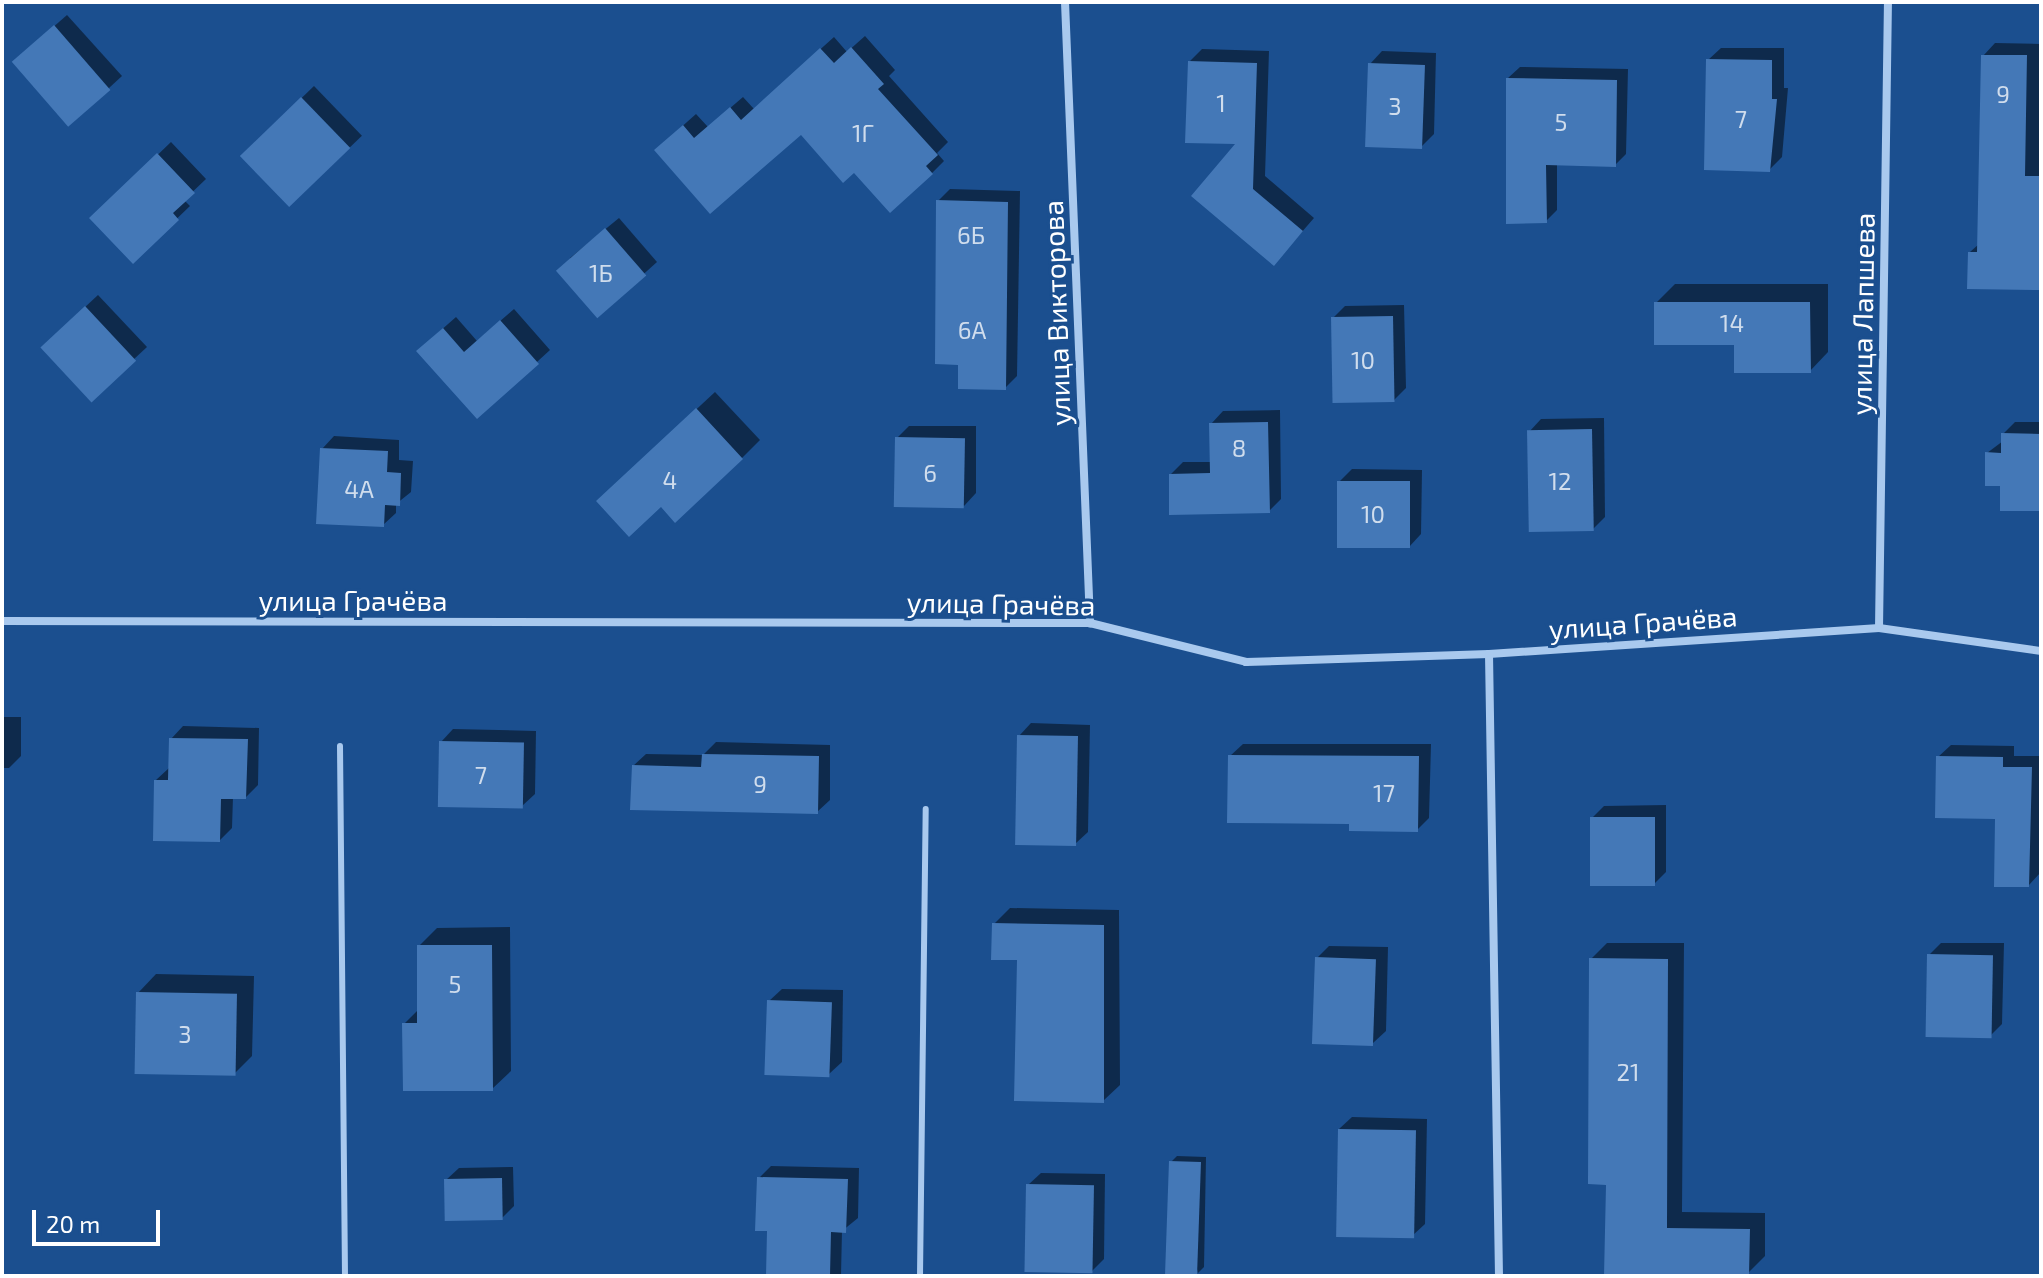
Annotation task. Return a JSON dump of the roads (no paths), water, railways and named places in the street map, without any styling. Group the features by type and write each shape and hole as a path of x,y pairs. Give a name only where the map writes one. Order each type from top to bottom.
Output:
{"street":[{"name":"улица Викторова","path":"1065,2 1090,623"},
{"name":"улица Лапшева","path":"1879,628 1888,2"},
{"name":"улица Грачёва","path":"2,621 1090,623 1246,662 1489,654 1879,628 2041,651"},
{"path":"1489,654 1499,1276"}],"lane":[{"path":"340,746 345,1276"},
{"path":"920,1276 926,809"}]}
